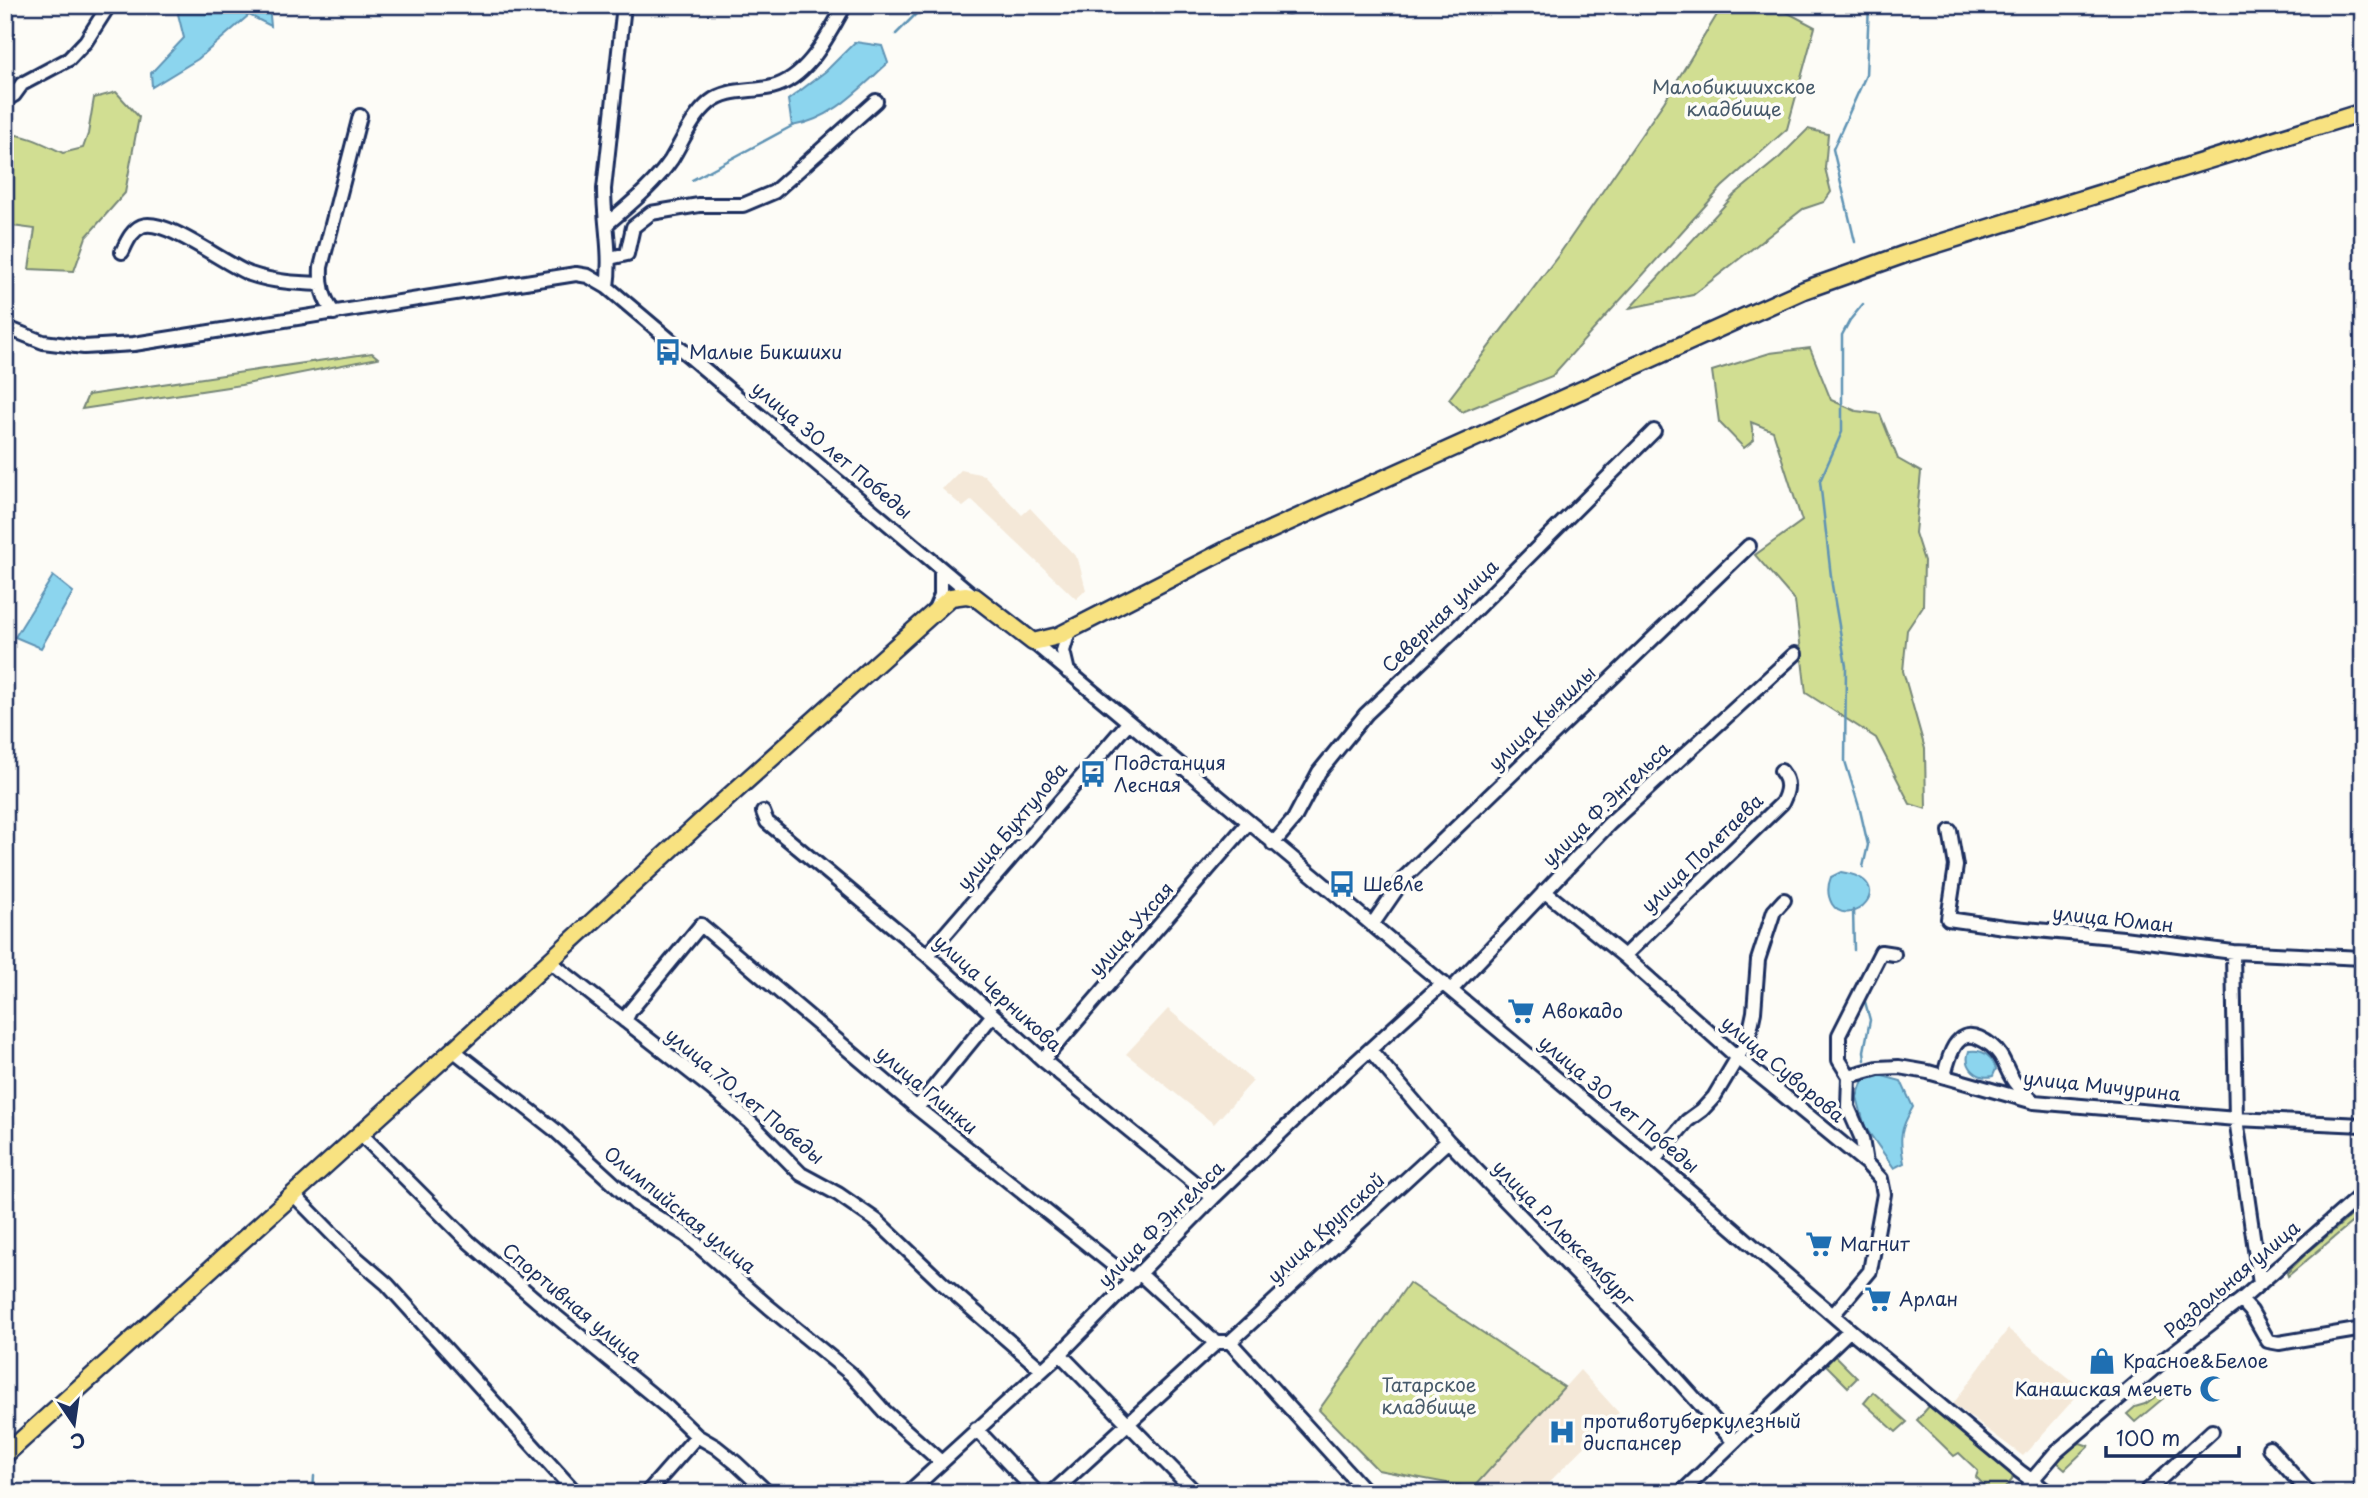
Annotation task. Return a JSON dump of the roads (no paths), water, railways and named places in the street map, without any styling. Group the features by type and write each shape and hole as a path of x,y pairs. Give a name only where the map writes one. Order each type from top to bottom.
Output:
{"main road":[{"path":"1033,642 1069,632 1230,548 1804,289 1908,253 2363,113"},
{"path":"5,1455 934,611 951,597 975,597"},
{"name":"улица 30 лет Победы","path":"975,597 1033,642"}],"street":[{"path":"5,100 22,84 69,59 86,41 109,5"},
{"path":"607,287 610,258 604,189 624,5"},
{"path":"607,224 640,197 670,161 696,115 724,94 772,87 799,73 825,40 845,5"},
{"path":"610,258 627,254 633,227 651,213 699,205 743,205 774,192 876,101"},
{"path":"334,313 320,284 321,267 360,116"},
{"path":"122,251 130,236 141,226 152,225 178,234 252,274 272,280 320,284"},
{"name":"улица 30 лет Победы","path":"5,327 43,342 84,347 134,344 576,274 588,276 607,287 975,597"},
{"name":"Северная улица","path":"1273,844 1298,813 1314,779 1359,722 1654,431"},
{"name":"улица Кыяшлы","path":"1372,925 1405,877 1749,546"},
{"path":"934,611 941,595 941,569"},
{"path":"1068,672 1063,651 1069,632"},
{"name":"улица 30 лет Победы","path":"1033,642 1654,1160 1850,1330 2049,1493"},
{"name":"улица Ф.Энгельса","path":"908,1493 1060,1354 1213,1198 1370,1050 1447,986 1609,824 1795,654"},
{"name":"улица Бухтулова","path":"927,955 1128,723"},
{"name":"улица Полетаева","path":"1624,956 1782,803 1788,783 1781,771"},
{"name":"улица Черникова","path":"764,811 767,822 927,955 1043,1060 1213,1198"},
{"name":"улица Ухсая","path":"1043,1060 1248,824"},
{"name":"улица Юман","path":"1951,831 1956,866 1948,919 2233,952 2363,958"},
{"name":"улица Суворова","path":"1544,891 1624,956 1738,1058 1866,1163 1881,1179 1884,1194 1870,1271 1833,1315"},
{"path":"1654,1160 1687,1121 1714,1097 1748,1040 1753,1021 1758,960 1774,911 1784,900"},
{"name":"улица Глинки","path":"625,1021 630,1011 701,925 917,1108 1136,1277 1210,1338 1223,1342 1367,1493"},
{"path":"1866,1163 1862,1139 1848,1107 1849,1076 1839,1060 1839,1035 1881,952 1894,954"},
{"path":"2233,952 2236,1119 2260,1284"},
{"name":"улица 70 лет Победы","path":"550,961 712,1089 751,1123 801,1174 838,1194 877,1221 941,1282 1042,1370"},
{"path":"917,1108 992,1016"},
{"path":"1944,1076 1951,1051 1957,1041 1973,1036 1992,1045 2008,1067 2014,1083 2034,1102"},
{"name":"Олимпийская улица","path":"453,1050 555,1130 636,1204 686,1234 851,1374 884,1411 941,1462"},
{"name":"улица Р.Люксембург","path":"1370,1050 1448,1141 1651,1351 1733,1441"},
{"name":"улица Мичурина","path":"1849,1076 1878,1068 1899,1066 2034,1102 2236,1119 2363,1125"},
{"name":"Спортивная улица","path":"360,1133 469,1242 667,1407 697,1436 736,1463 768,1493"},
{"name":"улица Крупской","path":"1052,1493 1128,1425 1206,1349 1223,1342 1448,1141"},
{"name":"Раздольная улица","path":"2025,1493 2056,1452 2166,1358 2260,1284 2363,1193"},
{"path":"293,1194 352,1254 387,1284 576,1493"},
{"path":"2241,1300 2251,1311 2268,1340 2279,1343 2363,1329"},
{"path":"1681,1493 1850,1330"},
{"path":"1060,1354 1196,1493"},
{"path":"976,1429 1037,1493"},
{"path":"2146,1493 2211,1431"},
{"path":"647,1493 697,1436"},
{"path":"2269,1448 2309,1493"},
{"path":"2358,1493 2363,1488"}],"water":[{"path":"184,5 269,5 271,26 249,15 198,59 152,87 151,73 184,38 178,14"},
{"path":"855,42 882,46 888,63 832,110 792,126 788,100 826,71"},
{"path":"53,576 73,592 41,648 15,637"},
{"path":"1841,872 1859,877 1868,885 1870,894 1859,909 1840,911 1832,904 1828,894 1831,877"},
{"path":"1969,1051 1983,1052 1992,1060 1996,1069 1993,1076 1982,1076 1973,1071 1968,1062"},
{"path":"1879,1075 1901,1081 1913,1107 1902,1134 1904,1163 1894,1168 1865,1127 1857,1097 1863,1080"}],"waterway":[{"path":"896,34 916,14 936,5"},
{"path":"1855,242 1833,149 1866,75 1869,5"},
{"path":"692,180 792,126"},
{"path":"1863,304 1842,335 1842,432 1820,481 1832,585 1846,666 1845,761 1868,845 1863,867"},
{"path":"1853,910 1854,950"},
{"path":"1864,998 1870,1020 1864,1051 1865,1060"},
{"path":"313,1493 314,1476"}],"place":[{"name":"Малые Бикшихи","path":"668,352"},
{"name":"Подстанция Лесная","path":"1093,774"},
{"name":"Шевле","path":"1342,884"},
{"name":"Авокадо","path":"1521,1011"},
{"name":"Магнит","path":"1819,1244"},
{"name":"Арлан","path":"1878,1299"},
{"name":"Красное&Белое","path":"2102,1361"},
{"name":"Канашская мечеть","path":"2213,1389"},
{"name":"противотуберкулезный диспансер","path":"1562,1432"}],"park label":[{"name":"Малобикшихское кладбище","path":"1734,98"},
{"name":"Татарское кладбище","path":"1429,1396"}]}
